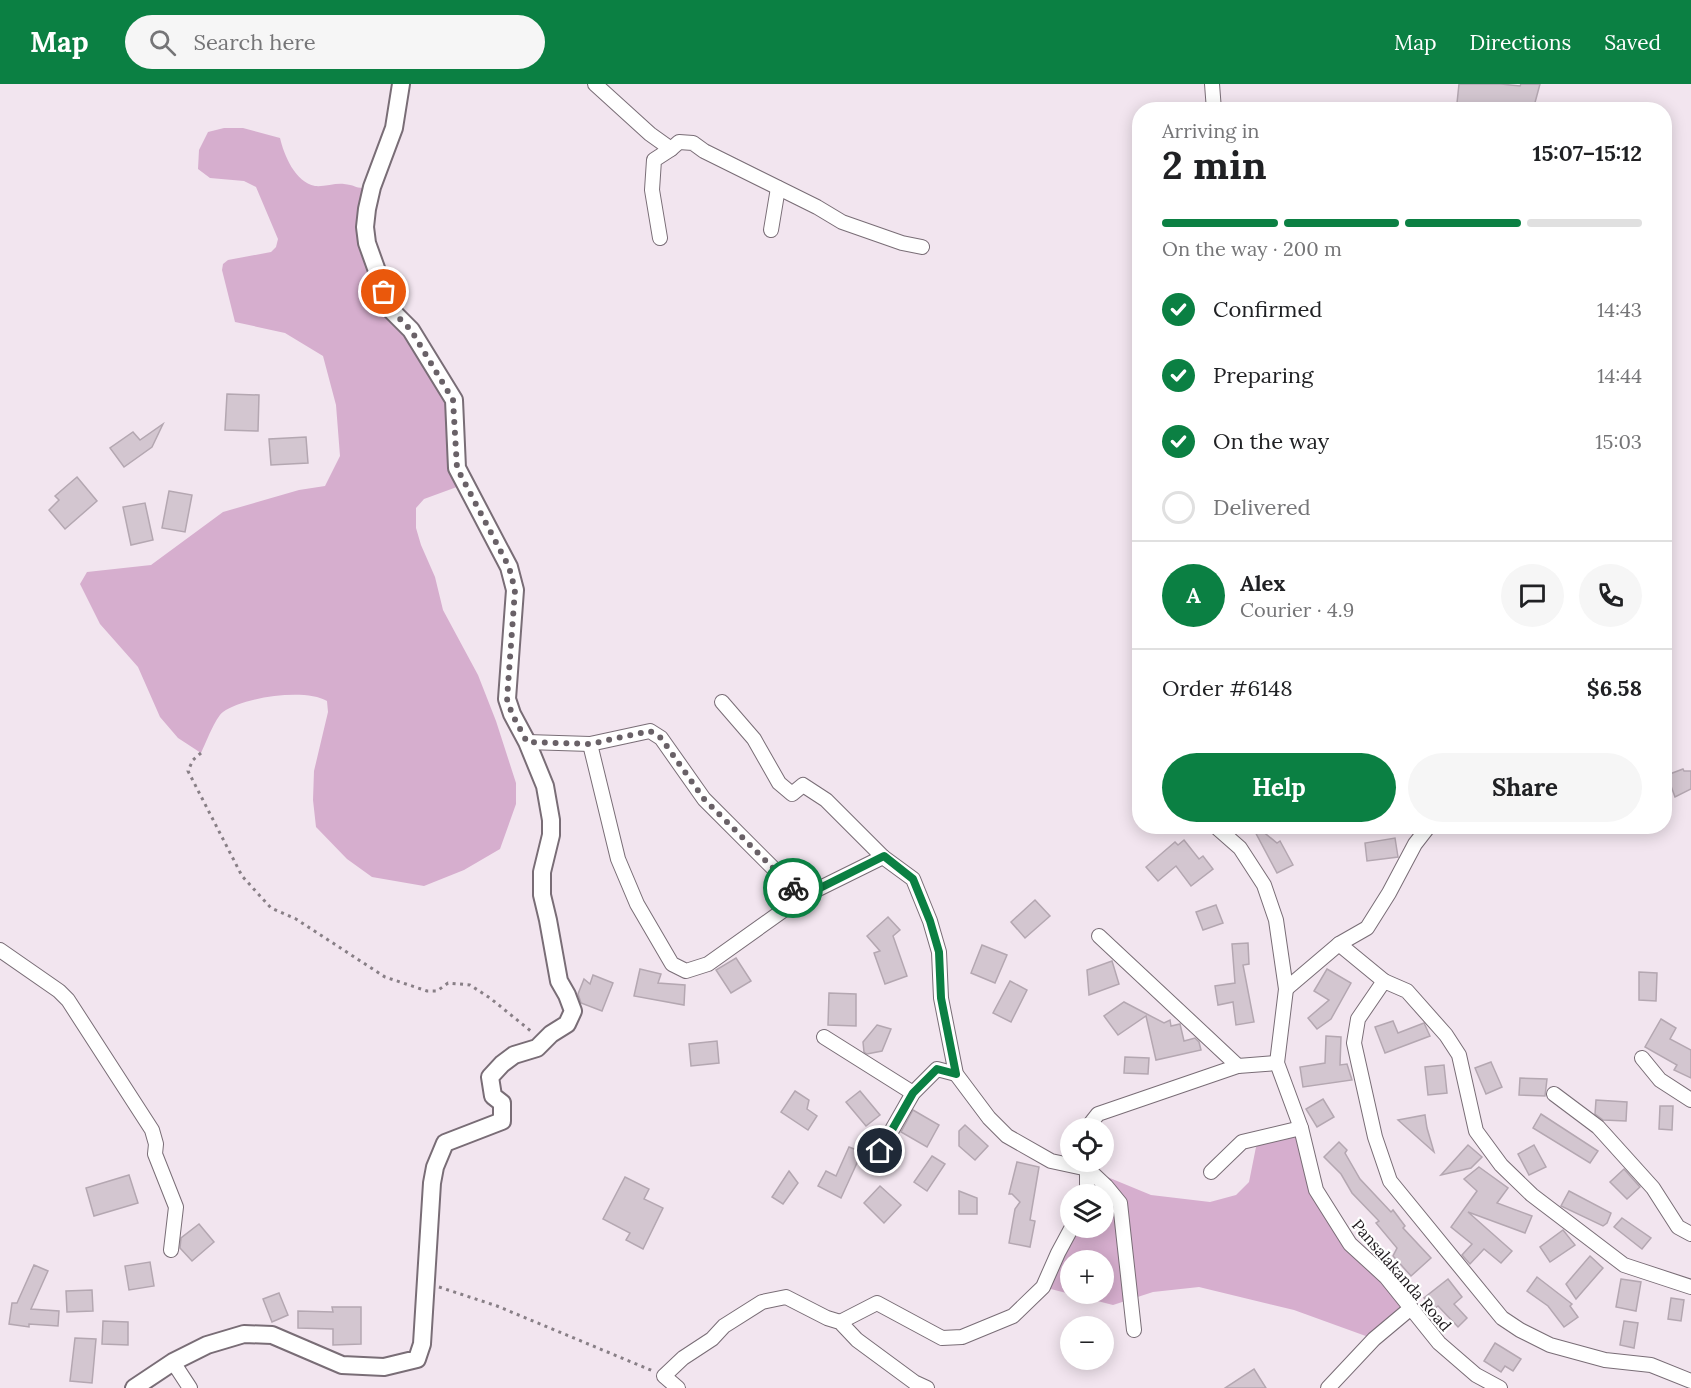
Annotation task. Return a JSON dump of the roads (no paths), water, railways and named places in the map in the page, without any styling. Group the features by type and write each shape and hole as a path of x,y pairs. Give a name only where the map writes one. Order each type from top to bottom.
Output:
{"street":[{"path":"134,1388 173,1362 207,1345 244,1334 272,1335 342,1365 384,1367 417,1359 423,1344 432,1183 435,1167 445,1143 502,1121 502,1103 493,1096 490,1077 514,1055 537,1048 551,1034 567,1024 573,1011 559,981 542,895 542,872 551,835 551,820 545,786 507,699 515,590 509,567 457,468 453,400 411,330 391,310 367,243 366,209 394,128 401,84"},
{"path":"595,84 650,134 671,149"},
{"path":"1212,84 1213,102"},
{"path":"660,238 652,189 654,160 679,142 693,143 704,152 817,207 842,222 902,243 922,247"},
{"path":"771,230 778,189"},
{"path":"722,702 754,739 779,783 792,794 802,784 826,800 884,856 913,879 930,921 939,952 941,998 956,1074 989,1118 1006,1136 1051,1161 1060,1162"},
{"path":"527,742 590,744 650,731 661,738 704,799 802,897"},
{"path":"590,744 618,859 637,904 672,964 686,971 708,964 802,897 884,856"},
{"name":"Pansalakanda Road","path":"1224,834 1240,849 1264,885 1276,920 1286,989 1277,1063 1301,1128 1316,1190 1350,1245 1386,1277 1439,1343 1476,1375 1500,1388"},
{"path":"1286,989 1339,944 1367,928 1423,834"},
{"path":"1099,936 1238,1066"},
{"path":"1339,944 1383,981 1407,991 1446,1035 1459,1055 1476,1131 1500,1165 1532,1195 1624,1265 1691,1287"},
{"path":"0,950 59,991 68,1000 152,1130 156,1144 155,1154 176,1207 171,1250"},
{"path":"1383,981 1358,1018 1353,1043 1375,1137 1390,1181 1502,1318 1520,1330 1550,1345 1605,1360 1651,1365 1691,1381"},
{"path":"824,1037 913,1093"},
{"path":"1642,1058 1660,1080 1691,1100"},
{"path":"1095,1118 1098,1114 1238,1066 1277,1063"},
{"path":"880,1151 913,1093 937,1069 956,1074"},
{"path":"1554,1094 1598,1127 1653,1188 1678,1227 1691,1234"},
{"path":"1211,1172 1242,1142 1301,1128"},
{"path":"1094,1172 1120,1203 1134,1330"},
{"path":"840,1322 877,1303 942,1338 962,1337 1013,1316 1043,1287 1066,1238"},
{"path":"678,1388 664,1376 684,1358 712,1339 724,1326 762,1302 786,1297 827,1318 840,1322 857,1340 915,1382 927,1388"},
{"path":"1328,1388 1374,1339 1411,1308"},
{"path":"173,1362 190,1388"}]}
